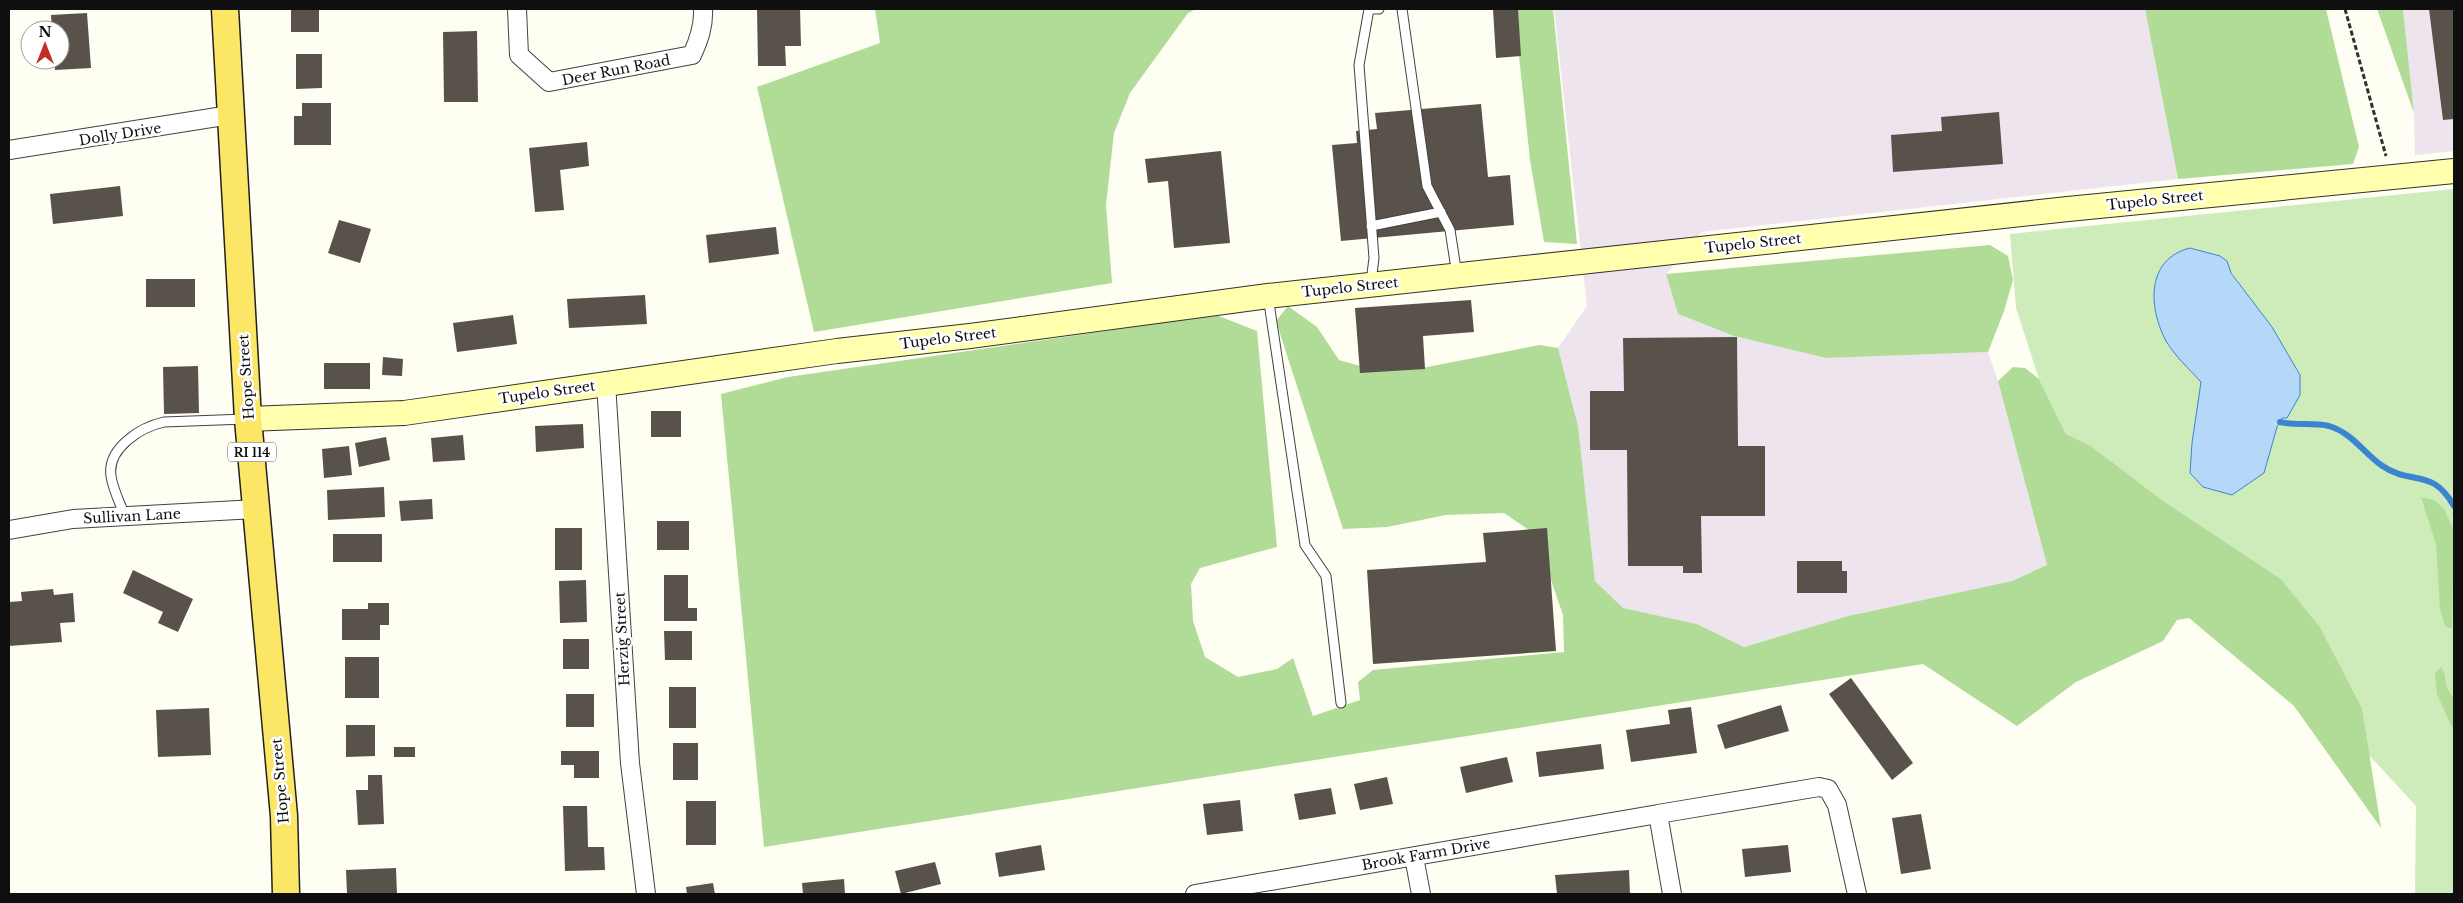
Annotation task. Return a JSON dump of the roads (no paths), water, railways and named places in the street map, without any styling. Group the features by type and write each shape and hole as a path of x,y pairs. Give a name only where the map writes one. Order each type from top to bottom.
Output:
{"main road":[{"name":"Hope Street","path":"225,9 248,419 284,816 286,894"},
{"name":"Tupelo Street","path":"248,419 404,412 606,383 1268,296 2392,176 2454,171"}],"street":[{"name":"Deer Run Road","path":"517,9 519,55 549,82 692,55 699,42 704,21 703,9"},
{"name":"Dolly Drive","path":"9,150 230,115"},
{"name":"Herzig Street","path":"606,383 630,763 646,894"},
{"name":"Sullivan Lane","path":"9,530 64,520 257,509"},
{"name":"Brook Farm Drive","path":"1195,894 1807,788 1828,789 1837,805 1857,894"},
{"path":"1658,814 1672,894"},
{"path":"1414,857 1421,894"}],"lane":[{"path":"1371,284 1374,258 1359,65 1368,9 1379,9"},
{"path":"1402,9 1427,186 1450,230 1457,275"},
{"path":"1371,226 1441,212"},
{"path":"1268,296 1304,545 1326,576 1341,704"},
{"path":"125,516 113,484 111,466 121,447 132,437 153,424 164,422 248,419"}],"water":[{"path":"2190,248 2220,256 2227,261 2231,273 2272,327 2300,375 2300,395 2287,418 2282,418 2277,427 2264,473 2232,495 2203,487 2190,473 2192,443 2201,382 2166,341 2156,314 2154,300 2158,273 2165,262 2176,254"}],"waterway":[{"path":"2280,422 2323,425 2337,429 2351,438 2381,465 2402,475 2429,481 2437,486 2446,494 2454,506"}]}
